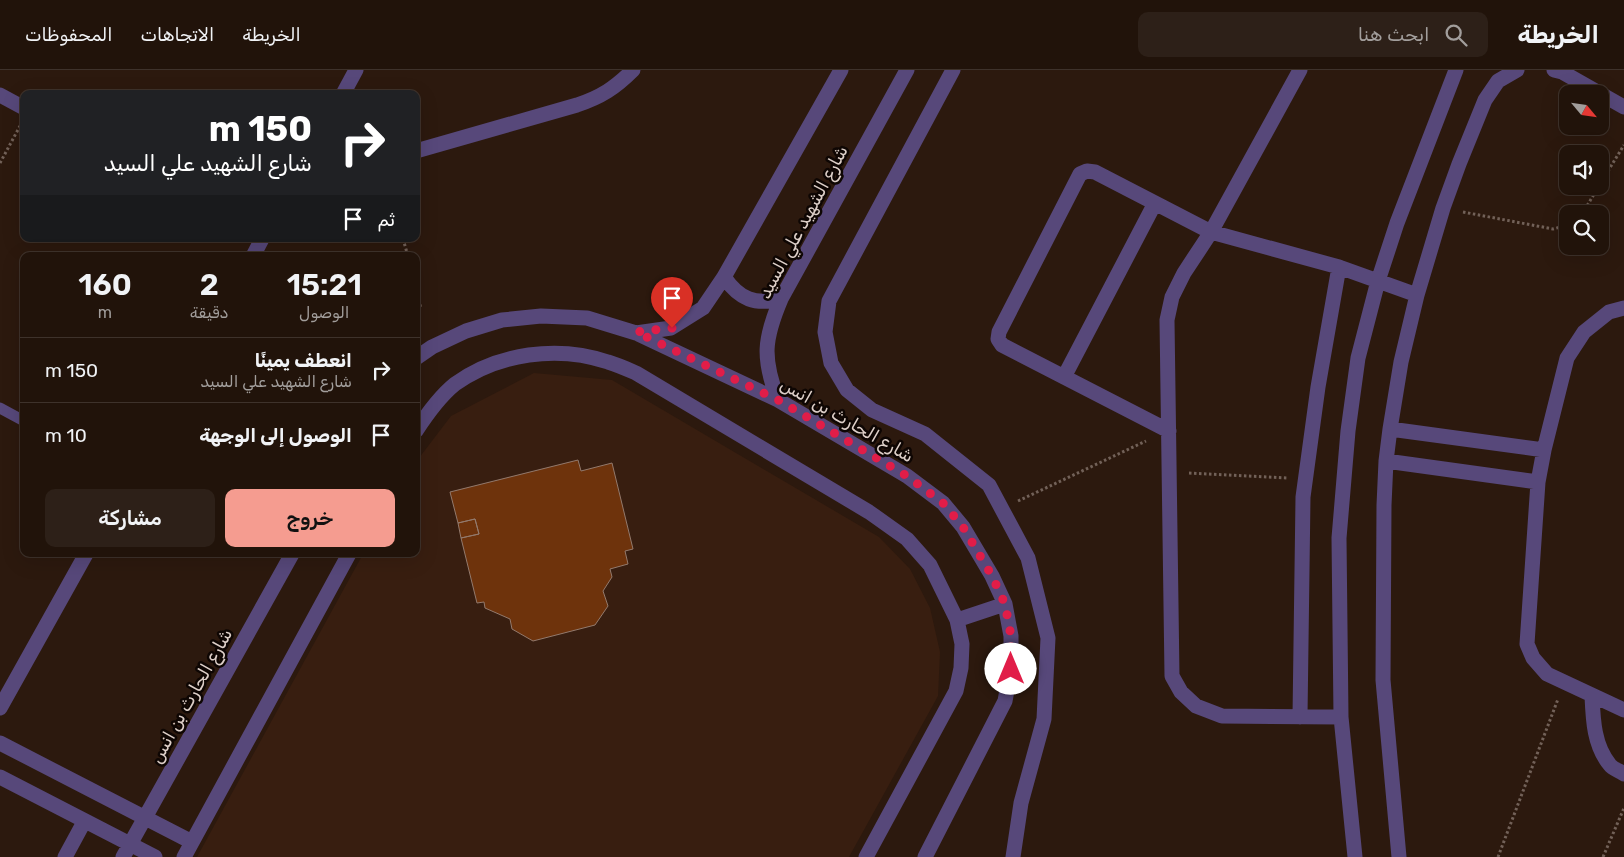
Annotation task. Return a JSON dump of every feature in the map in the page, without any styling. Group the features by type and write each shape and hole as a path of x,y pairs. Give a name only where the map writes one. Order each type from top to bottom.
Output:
{"street":[{"path":"345,90 356,70"},
{"path":"420,149 577,105 599,97 619,84 633,70"},
{"path":"636,332 672,328 704,308 724,277 841,70"},
{"name":"شارع الشهيد علي السيد","path":"778,400 769,376 767,350 771,323 782,299 907,70"},
{"path":"953,70 829,301 825,332 831,363 848,390 872,410 925,434 989,485 1028,558 1048,638 1044,719 1021,803 1013,857"},
{"path":"1300,70 1211,232 1184,273 1172,297 1167,320 1172,676 1181,692 1196,706 1222,716 1341,718"},
{"path":"1355,857 1341,718 1339,538 1347,440 1358,358 1378,281 1400,215 1456,70"},
{"path":"1399,857 1382,680 1386,461 1390,429 1401,362 1417,295 1458,164 1484,100 1498,81 1516,70"},
{"path":"1554,70 1562,72 1624,106"},
{"path":"0,95 20,106"},
{"path":"1169,431 1002,345 998,339 998,335 1080,174 1087,171 1095,172 1211,232 1339,268 1417,295"},
{"path":"1064,377 1155,203"},
{"path":"1300,718 1300,603 1303,497 1318,387 1339,268"},
{"path":"724,277 732,288 743,296 755,301 768,302 782,299"},
{"path":"1624,308 1609,312 1584,332 1567,358 1538,482 1527,644 1533,658 1547,674 1624,710"},
{"name":"شارع الحارث بن انس","path":"420,356 466,331 502,320 542,316 587,318 636,332 778,400 907,476 943,503 963,527 992,576 1005,604 1011,644 1011,669 1005,701 925,857"},
{"path":"420,425 429,410 454,385 485,366 515,357 546,353 577,355 607,361 645,378 869,512 907,539 930,565 956,620 962,644 961,668 956,691 866,857"},
{"path":"1390,429 1544,450"},
{"path":"1386,461 1538,482"},
{"path":"0,708 84,557"},
{"name":"شارع الحارث بن انس","path":"126,851 290,557"},
{"path":"184,857 347,557"},
{"path":"956,620 1005,604"},
{"path":"1592,696 1593,721 1599,745 1611,767 1624,774"},
{"path":"0,743 192,842"},
{"path":"0,777 84,822 126,851 155,857"},
{"path":"65,857 84,822"}],"lane":[{"path":"0,408 20,420"}],"path":[{"path":"0,163 20,127"},
{"path":"1609,169 1624,145"},
{"path":"1443,208 1553,230 1559,228"},
{"path":"1002,509 1169,431"},
{"path":"1169,472 1305,479"},
{"path":"1498,857 1564,682"},
{"path":"1603,857 1624,808"}],"shaded area":[{"path":"534,373 612,380 879,537 910,569 930,608 940,652 938,696 849,857 197,857 361,557 420,557 420,457 451,416"}],"building":[{"path":"578,460 581,471 612,463 633,549 625,551 628,564 610,569 612,577 603,591 608,606 595,625 533,641 512,629 510,619 485,608 484,602 477,603 461,538 479,534 475,519 458,523 450,492"},
{"path":"475,519 479,534 461,538 458,523"}],"route":[{"path":"672,328 636,332 778,400 907,476 943,503 963,527 992,576 1005,604 1011,636 1011,669"}]}
